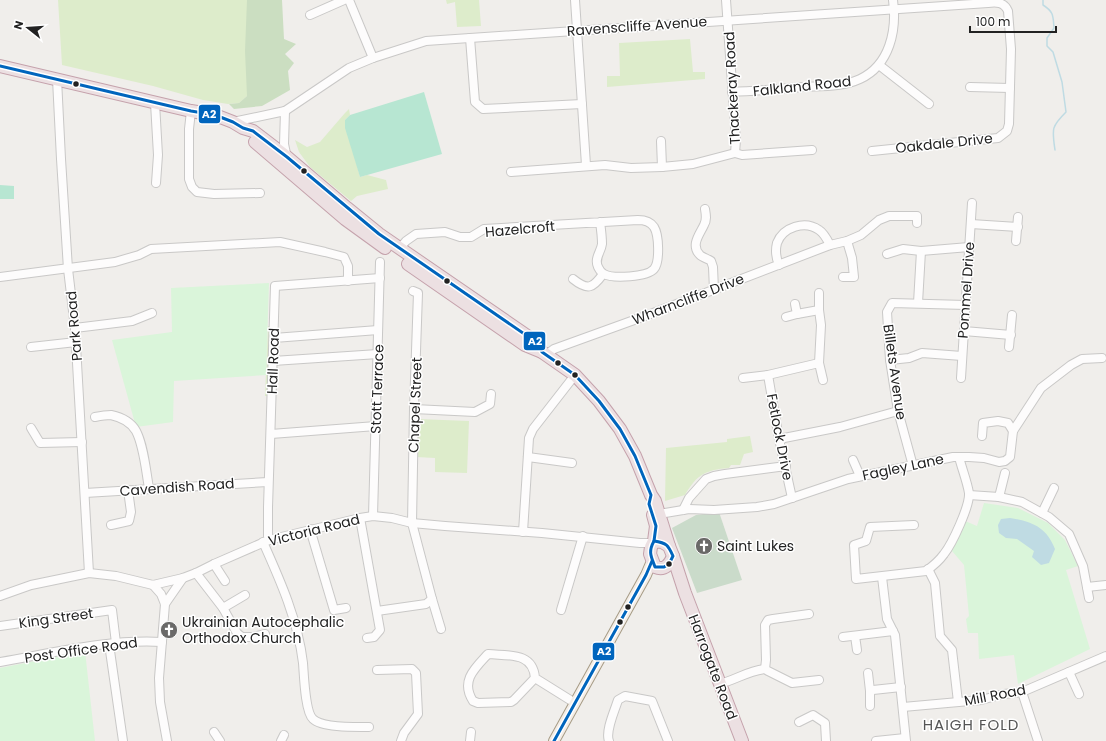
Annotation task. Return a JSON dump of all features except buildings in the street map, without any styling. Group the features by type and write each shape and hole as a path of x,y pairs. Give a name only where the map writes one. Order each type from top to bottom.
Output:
{"highway":[{"path":"0,66 155,103 215,115 253,131 287,157 347,208 400,248 536,342 544,353 575,375 599,401 620,429 635,456 651,495 649,504 658,519 671,551 685,593"},
{"path":"238,125 250,138 345,219 525,345 544,353"},
{"path":"653,559 658,519"},
{"path":"653,559 662,542 671,551"},
{"path":"653,559 668,566 671,551"},
{"path":"653,559 675,578 685,593"},
{"name":"Harrogate Road","path":"685,593 742,741"}],"main road":[{"path":"554,741 653,559"}],"street":[{"path":"310,15 344,0"},
{"path":"349,0 373,58"},
{"path":"575,0 586,165"},
{"name":"Thackeray Road","path":"511,172 586,165 605,165 631,168 662,167 693,164 736,154 726,0"},
{"name":"Falkland Road","path":"732,92 842,84 860,79 875,69 883,59 892,42 894,26 893,0"},
{"name":"Ravenscliffe Avenue","path":"238,125 285,111 349,68 373,58 426,41 998,2 1006,6"},
{"name":"Oakdale Drive","path":"872,151 998,138 1004,134 1008,128 1011,49 1008,11 1006,6"},
{"path":"470,38 475,102 483,109 582,104"},
{"path":"878,65 929,104"},
{"name":"Park Road","path":"57,79 60,160 68,269 76,342 89,573"},
{"path":"970,87 1010,88"},
{"path":"155,103 158,155 156,183"},
{"path":"191,111 189,129 189,179 192,187 197,192 214,194 260,193"},
{"path":"285,111 284,144 288,171"},
{"path":"661,141 662,167"},
{"path":"736,154 812,150"},
{"name":"Pommel Drive","path":"961,378 972,202"},
{"path":"705,209 706,220 697,237 696,244 697,251 700,255 711,261 713,267 714,290"},
{"name":"Wharncliffe Drive","path":"544,353 830,245 847,241 861,235 879,220 888,216 917,216 917,223"},
{"path":"1016,241 1018,217"},
{"name":"Hazelcroft","path":"400,248 406,241 416,234 423,233 445,232 460,237 471,237 484,230 638,220 647,221 654,226 658,253 657,263 653,270 643,275 613,276 603,274"},
{"path":"573,279 580,285 592,286 596,284 603,274 598,267 597,256 602,245 600,222"},
{"path":"971,224 1018,227"},
{"path":"779,265 776,251 779,239 782,234 795,226 811,226 819,230 825,236 830,245"},
{"path":"843,278 854,277 852,258 847,241"},
{"path":"0,278 115,262 151,250 280,242 344,257 348,266 348,281"},
{"path":"887,254 903,249 921,251 969,247"},
{"path":"918,303 921,251"},
{"name":"Stott Terrace","path":"374,516 380,262"},
{"name":"Hall Road","path":"266,541 268,536 268,482 275,286 380,278"},
{"name":"Chapel Street","path":"413,291 418,293 412,523 441,629"},
{"path":"819,293 821,325 819,363 823,380"},
{"name":"Billets Avenue","path":"913,466 898,411 890,360 887,312 892,303 966,305"},
{"path":"795,304 797,314"},
{"path":"786,317 819,310"},
{"path":"75,328 132,321 152,313"},
{"path":"1009,347 1012,315"},
{"path":"274,338 378,330"},
{"path":"964,331 1011,335"},
{"path":"31,347 76,342"},
{"path":"890,360 909,358 922,353 962,356"},
{"path":"273,361 378,354"},
{"name":"Fagley Lane","path":"658,519 679,511 757,507 774,504 848,479 959,457 984,458 999,462 1005,461 1010,457 1013,431 1041,388 1058,374 1082,359 1102,358"},
{"name":"Fetlock Drive","path":"743,378 768,375 819,363"},
{"path":"523,532 529,438 533,429 575,375"},
{"name":"Fetlock Drive","path":"768,375 792,498"},
{"path":"414,409 475,412 490,404 491,394"},
{"path":"780,439 840,427 898,411"},
{"path":"95,417 109,415 120,418 128,422 136,431 143,454 149,488"},
{"path":"982,436 983,423 998,421 1008,423 1013,431"},
{"path":"270,434 376,426"},
{"path":"31,428 40,443 82,442"},
{"path":"528,457 572,463"},
{"path":"914,525 870,527 866,541 854,545 856,579 916,573 928,569 936,564 945,553 957,531 969,495 959,457"},
{"path":"853,460 860,476"},
{"path":"679,511 693,492 706,479 725,474 786,466"},
{"path":"999,497 1005,473"},
{"name":"Cavendish Road","path":"85,493 268,482"},
{"path":"1042,513 1054,488"},
{"path":"111,524 129,521 131,512 128,490"},
{"path":"969,495 999,497 1022,502 1049,517 1069,534 1082,566 1089,598"},
{"name":"Victoria Road","path":"0,596 31,585 89,573 116,576 153,585 183,578 196,573 266,541 310,529 374,516 392,518 412,523 583,536 640,544 653,559"},
{"path":"360,518 380,630 374,637 367,638"},
{"path":"310,529 334,610 346,608"},
{"path":"561,610 583,536"},
{"path":"266,541 284,589 296,630 303,660 310,715 317,722 342,727 369,727"},
{"path":"214,564 225,581"},
{"path":"928,569 935,583 940,636 952,650 958,702"},
{"path":"196,573 223,608 237,633 242,637 253,637 264,634"},
{"path":"876,741 906,740 895,635 887,619 882,577"},
{"path":"167,741 160,702 159,678 162,642 166,604 183,578"},
{"path":"153,585 161,594 166,604"},
{"path":"1087,587 1106,585"},
{"path":"223,608 245,595"},
{"path":"377,611 426,604 432,599"},
{"name":"King Street","path":"0,626 112,610 112,643"},
{"path":"765,669 765,625 768,620 773,618 808,614"},
{"path":"843,637 893,631"},
{"path":"855,636 857,650"},
{"name":"Post Office Road","path":"0,662 112,643 147,641 162,642"},
{"path":"112,643 123,741"},
{"path":"488,654 520,657 529,662 535,670 535,678 511,702 478,703 472,701 469,695 468,680 470,674 488,654"},
{"name":"Mill Road","path":"903,707 981,700 1004,694 1022,692 1106,656"},
{"path":"377,670 412,669 416,673 418,714 404,733 401,741"},
{"path":"719,684 728,682 753,671 765,669 792,683 819,680"},
{"path":"1069,672 1079,694"},
{"path":"868,673 870,706"},
{"path":"535,678 575,703"},
{"path":"870,691 901,687"},
{"path":"1022,692 1038,741"},
{"path":"609,741 608,738 610,727 618,700 625,696 652,701 668,741"},
{"path":"799,722 812,715 818,717 825,723 826,741"},
{"path":"214,732 220,741"},
{"path":"470,741 471,732"}],"green space":[{"path":"58,0 247,0 247,96 239,103 228,104 203,100 153,86 62,65"},
{"path":"247,0 282,0 284,39 296,44 285,54 294,63 288,71 290,90 262,106 234,109 229,104 239,103 247,96 245,51"},
{"path":"446,0 479,0 481,26 457,27 455,2 447,4"},
{"path":"690,39 693,72 705,72 705,79 607,87 607,76 620,76 619,43"},
{"path":"424,92 442,154 360,177 345,128 345,120 350,115"},
{"path":"349,109 350,115 345,120 360,177 367,175 386,180 388,189 357,196 351,201 310,167 299,152 295,140 307,147 320,142"},
{"path":"0,185 14,186 14,199 0,199"},
{"path":"269,283 266,375 174,381 173,422 136,427 112,340 172,332 171,288"},
{"path":"268,326 271,326 268,396 265,396"},
{"path":"418,419 469,421 467,473 435,472 435,458 416,457"},
{"path":"750,436 753,452 744,454 740,465 731,465 729,468 714,470 703,474 694,482 685,495 665,501 666,448 727,442 727,439"},
{"path":"984,503 1018,508 1048,523 1065,540 1078,566 1066,570 1090,649 1018,684 1014,655 979,659 978,633 968,633 966,619 969,616 964,565 952,551 965,521 977,526"},
{"path":"719,512 742,580 697,593 672,528 696,515"},
{"path":"85,651 95,741 0,741 0,668"}],"water":[{"path":"1010,518 1032,524 1047,535 1055,549 1049,563 1041,565 1032,557 1034,551 1017,539 1006,538 999,533 998,525 1001,519"}],"waterway":[{"path":"1043,0 1043,5 1051,12 1053,17 1054,28 1047,38 1047,46 1053,52 1062,82 1066,112 1055,125 1053,133 1055,150"}],"transit line":[{"name":"A2","path":"0,66 191,111 215,115 253,131 287,157 379,234 536,342 542,352 575,375 599,401 620,429 635,456 651,495 649,504 656,526 654,541"},
{"name":"A2","path":"654,541 666,545 670,549 673,556 669,564 664,567 655,567 651,557 652,545 654,541"},
{"name":"A2","path":"554,741 646,575 652,561"}],"place":[{"name":"Saint Lukes","path":"704,546"},
{"name":"Ukrainian Autocephalic Orthodox Church","path":"169,630"}],"district":[{"name":"HAIGH FOLD","path":"971,725"}]}
